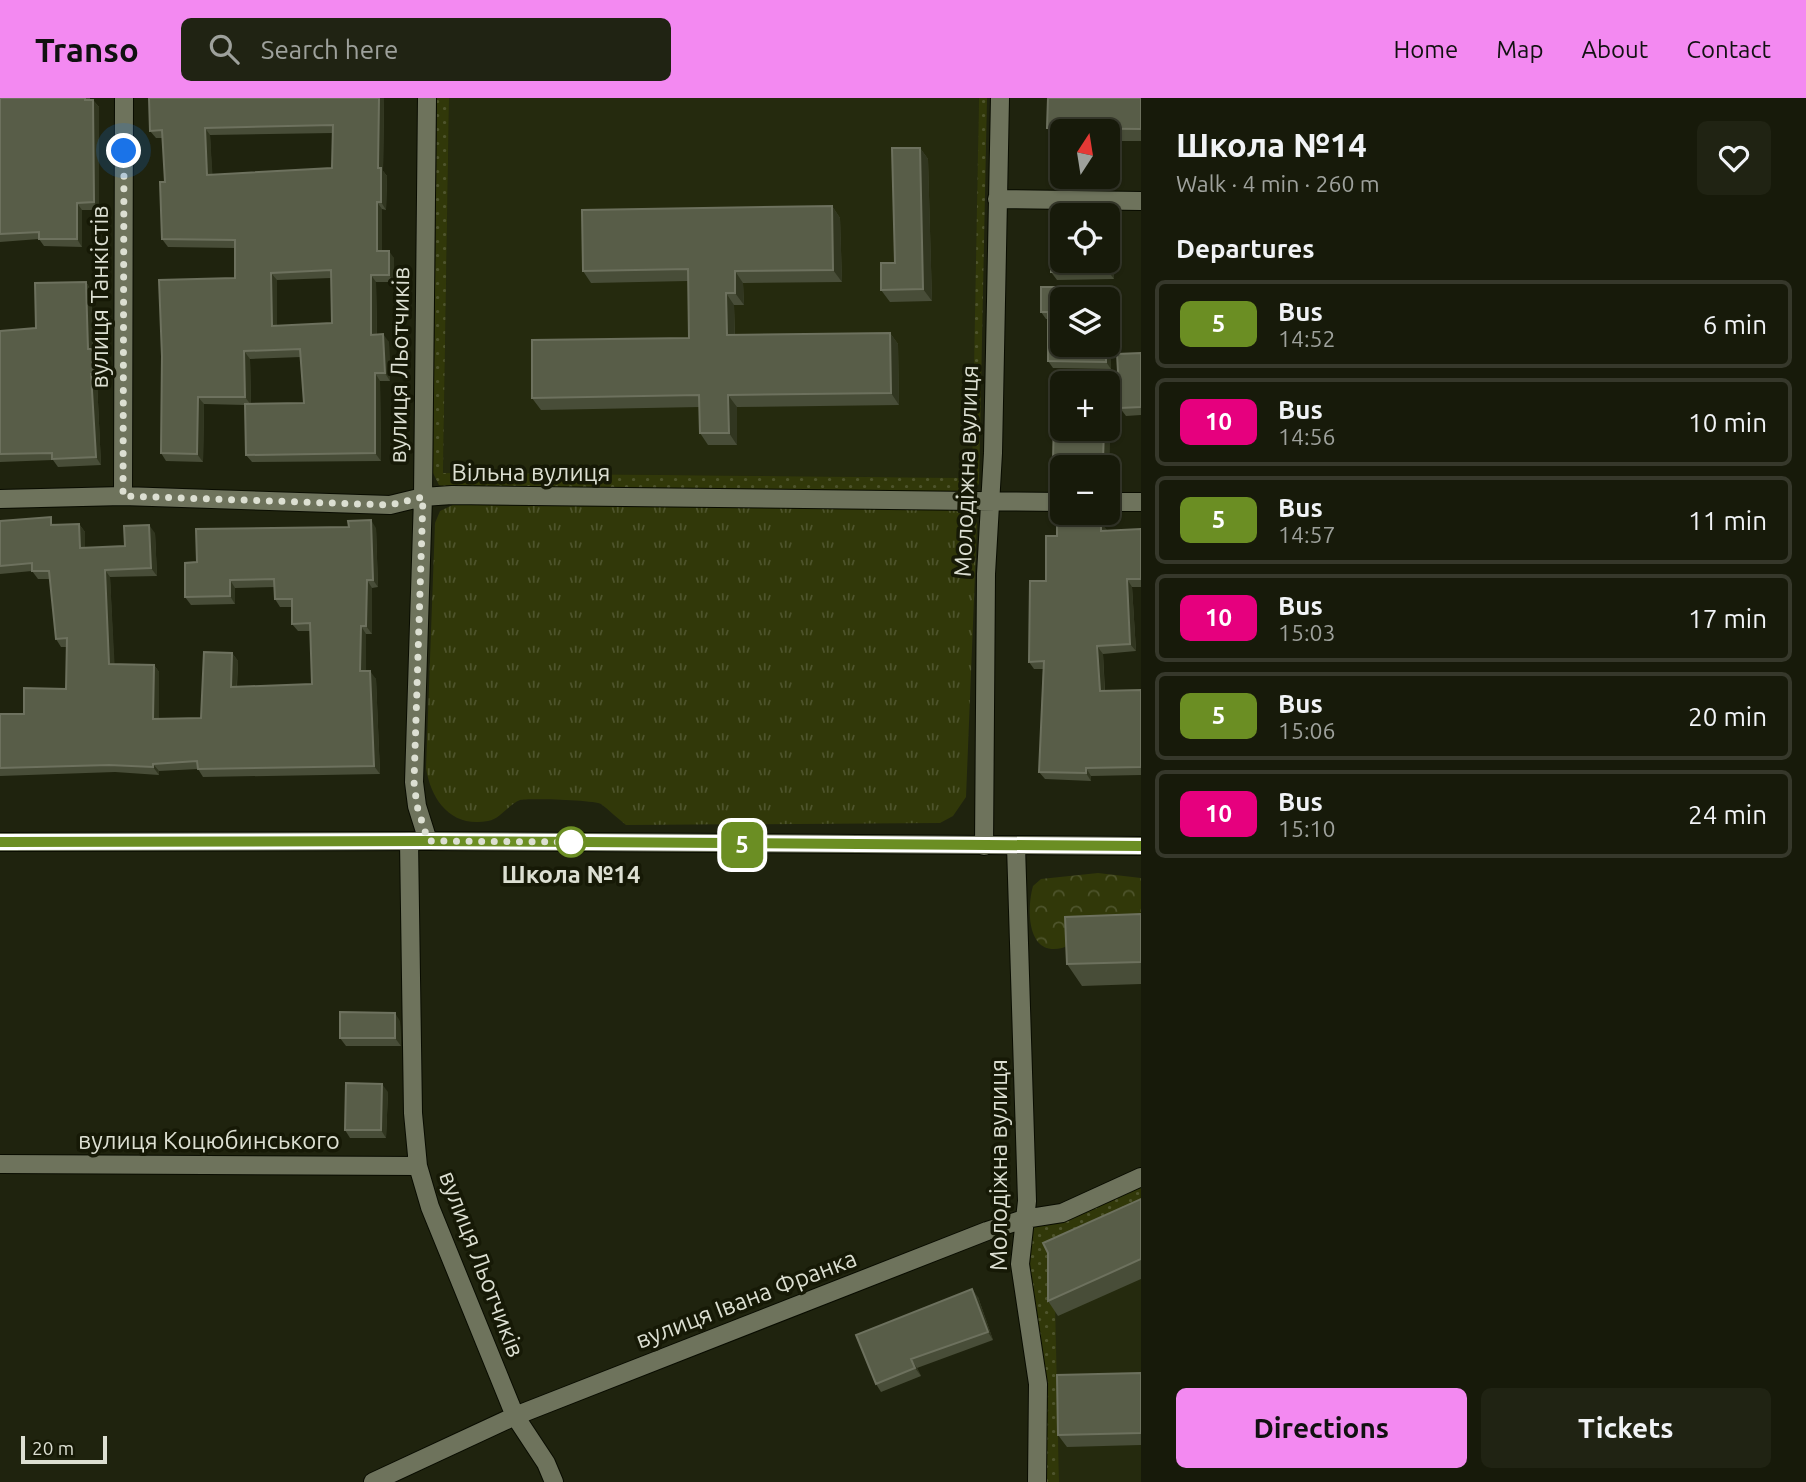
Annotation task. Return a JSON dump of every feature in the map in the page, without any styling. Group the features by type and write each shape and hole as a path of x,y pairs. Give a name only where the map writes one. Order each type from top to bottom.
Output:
{"street":[{"name":"вулиця Танкістів","path":"123,496 124,98"},
{"name":"вулиця Льотчиків","path":"427,98 423,497 414,782 417,806 428,841"},
{"name":"Молодіжна вулиця","path":"984,846 986,574 991,502 1000,98"},
{"path":"997,199 1141,201"},
{"name":"Вільна вулиця","path":"0,499 123,496 390,505 423,497 1050,502"},
{"path":"1120,502 1141,502"},
{"name":"вулиця Льотчиків","path":"409,841 413,1113 418,1166 430,1207 515,1416 546,1463 554,1482"},
{"path":"0,842 428,841 1141,846"},
{"name":"Молодіжна вулиця","path":"1016,846 1027,1201 1020,1264 1038,1384 1037,1482"},
{"name":"вулиця Коцюбинського","path":"0,1164 418,1166"},
{"name":"вулиця Івана Франка","path":"373,1482 515,1416 1024,1219 1062,1213 1141,1177"}],"shaded area":[{"path":"449,98 979,98 973,478 443,473"},
{"path":"1141,1218 1141,1482 1059,1482 1053,1257"}],"green space":[{"path":"437,98 449,98 443,473 972,478 979,98 987,98 979,484 969,492 448,488 439,485 433,473"},
{"path":"455,504 966,510 973,513 977,524 966,797 953,816 940,823 626,825 601,804 547,799 520,800 488,821 475,822 453,816 438,801 426,768 435,523 440,511"},
{"path":"1098,873 1141,878 1141,922 1062,948 1050,949 1041,945 1035,938 1030,917 1033,886 1041,879"},
{"path":"1141,1185 1141,1218 1054,1258 1059,1482 1045,1482 1029,1304 1030,1239 1035,1224"}],"building":[{"path":"0,98 93,100 94,202 77,203 77,239 39,239 39,232 0,234"},
{"path":"149,98 379,98 378,168 381,168 381,202 377,202 377,251 389,251 389,275 371,275 371,335 383,334 385,373 375,373 375,453 246,455 245,404 304,403 300,349 244,351 245,397 198,397 197,454 161,453 162,356 159,280 235,278 235,240 162,239 160,182 165,182 162,130 150,131","holes":["333,125 332,168 207,175 205,128","331,270 332,323 272,326 271,273"]},
{"path":"1048,98 1141,98 1141,129 1120,129 1120,119 1050,119 1050,128 1047,128"},
{"path":"892,148 920,148 923,289 881,290 881,263 895,263"},
{"path":"832,206 833,270 735,271 735,293 726,293 727,335 890,333 891,393 728,395 729,433 700,433 699,395 532,398 532,340 689,338 688,269 583,271 582,210"},
{"path":"86,282 88,349 96,349 97,374 91,374 96,457 52,459 52,453 0,454 0,331 36,328 35,283"},
{"path":"1041,287 1050,287 1050,357 1106,357 1106,362 1048,361 1048,312 1041,312"},
{"path":"1141,353 1141,407 1120,408 1117,357 1120,354"},
{"path":"1053,441 1104,441 1103,455 1053,455"},
{"path":"51,517 51,525 79,524 80,548 125,546 124,526 149,525 151,568 105,570 109,664 154,665 153,719 201,718 204,652 232,653 231,687 312,684 310,623 292,624 292,599 275,599 274,579 230,580 230,596 185,597 185,563 197,562 196,529 349,527 348,521 371,520 373,580 367,580 366,626 361,626 360,671 370,671 374,766 198,769 197,761 153,764 153,767 109,765 0,768 0,714 24,714 24,688 66,689 67,638 56,639 49,571 32,571 32,563 0,566 0,521"},
{"path":"1057,525 1101,525 1101,531 1141,529 1141,579 1127,579 1130,644 1097,646 1100,691 1141,690 1141,767 1086,768 1086,773 1039,772 1044,661 1029,662 1030,581 1046,581 1046,536 1057,536"},
{"path":"1141,914 1141,962 1067,964 1065,917"},
{"path":"340,1012 395,1013 395,1038 340,1038"},
{"path":"346,1083 382,1084 381,1130 345,1130"},
{"path":"1141,1199 1141,1259 1048,1301 1048,1253 1043,1243"},
{"path":"972,1289 988,1332 911,1359 915,1368 876,1384 856,1335"},
{"path":"1141,1373 1141,1433 1058,1435 1057,1375"}],"bus line":[{"name":"5","path":"0,842 428,841 1141,846"}],"place":[{"name":"Школа №14","path":"571,842"}],"route":[{"path":"124,151 123,496 390,505 423,497 414,782 417,806 428,841 571,842"}]}
